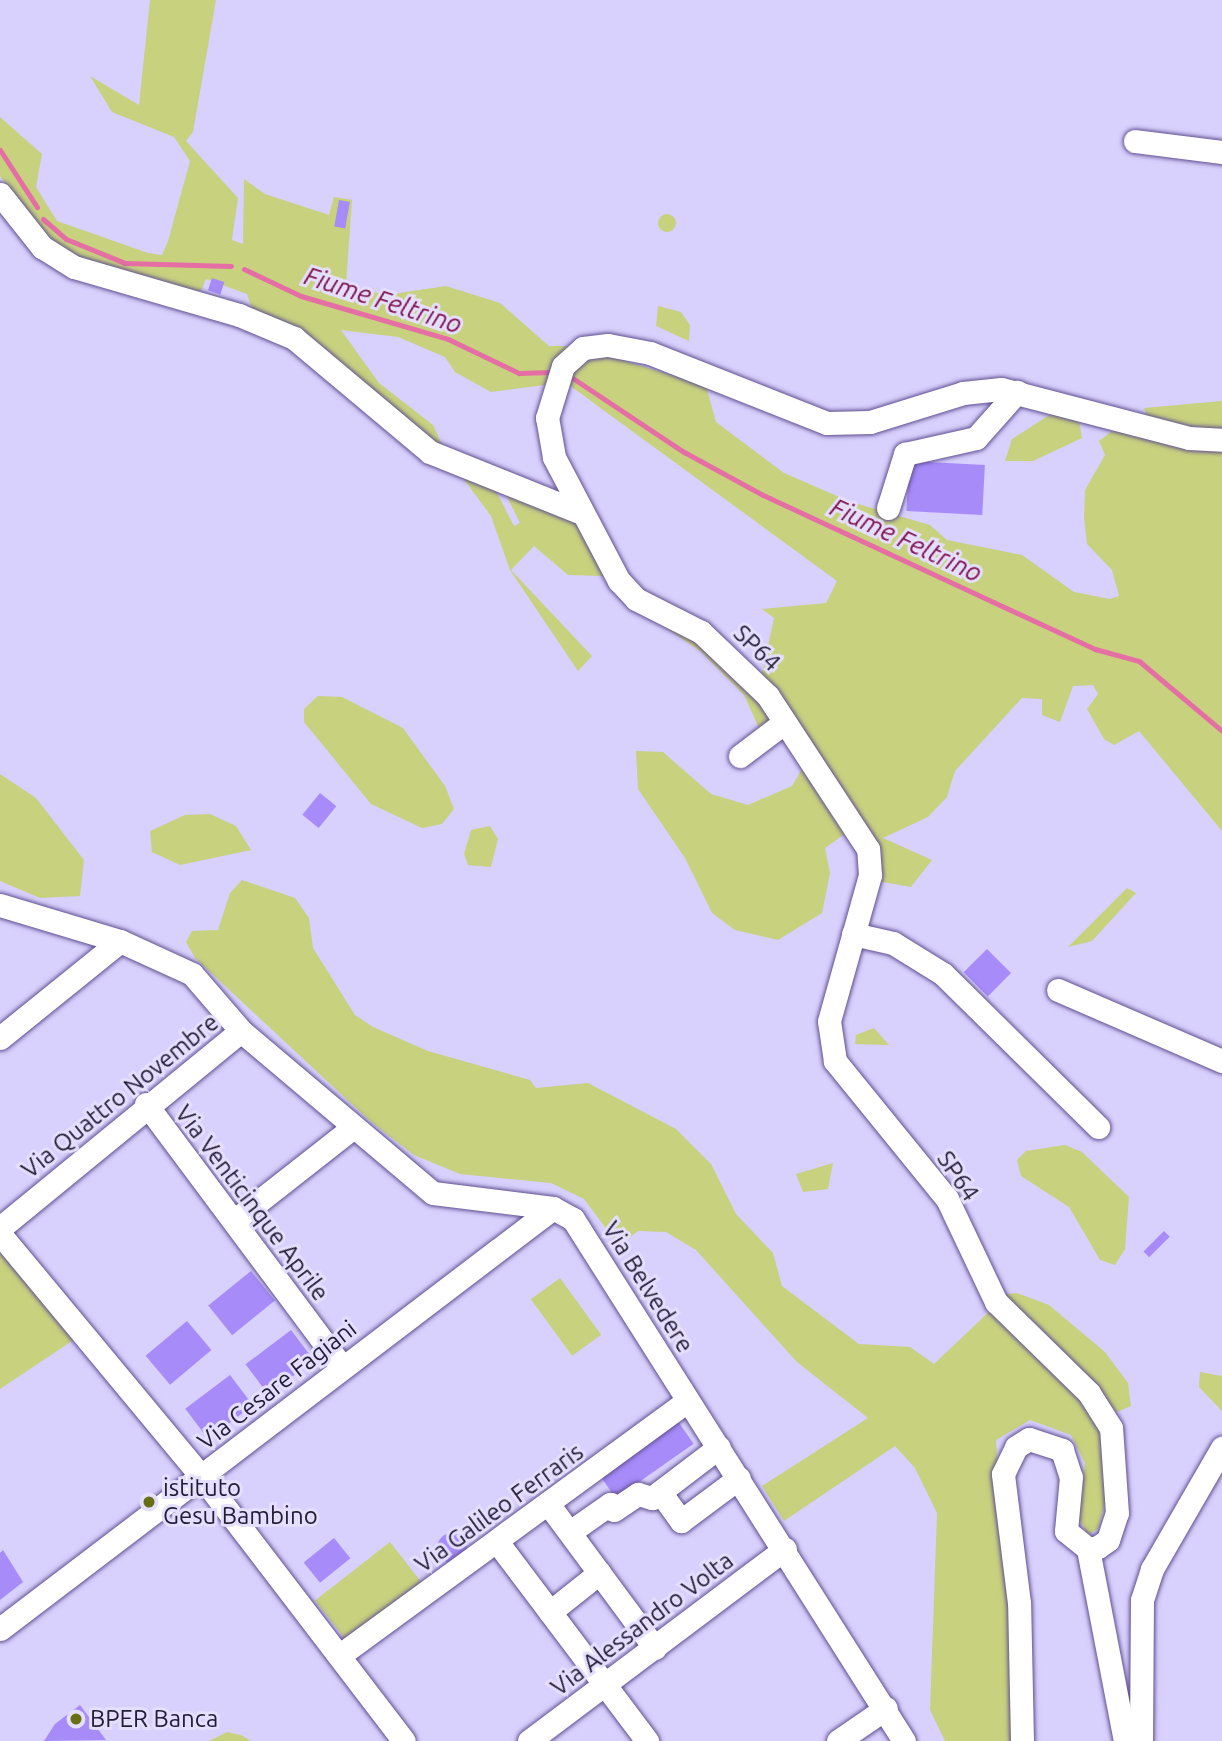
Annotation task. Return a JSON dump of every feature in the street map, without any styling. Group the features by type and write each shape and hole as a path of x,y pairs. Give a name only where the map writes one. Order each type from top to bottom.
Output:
{"street":[{"path":"1135,141 1222,152"},
{"path":"0,194 42,247 74,267 239,315 294,338 430,453 579,512"},
{"name":"SP64","path":"1088,1549 1108,1540 1117,1513 1114,1450 1105,1412 996,1302 947,1199 835,1061 829,1021 870,875 868,849 785,722 731,657 619,581 579,512 554,457 547,418 553,390 563,366 583,348 608,345 650,353 827,423 870,422 963,393 1017,393 1189,438 1222,440"},
{"path":"888,508 905,454 976,438 1017,393"},
{"path":"740,755 785,722"},
{"name":"Via Belvedere","path":"3,910 120,941 192,974 241,1031 351,1129 433,1193 553,1208 573,1219 592,1242 688,1400 886,1708 904,1741"},
{"path":"853,934 893,943 943,974 1098,1127"},
{"path":"0,1038 120,941"},
{"path":"1058,990 1222,1061"},
{"name":"Via Quattro Novembre","path":"0,1228 146,1104 241,1031"},
{"name":"Via Venticinque Aprile","path":"146,1104 342,1367"},
{"path":"235,1220 351,1129"},
{"name":"Via Cesare Fagiani","path":"0,1629 553,1208"},
{"path":"0,1234 202,1477 404,1741"},
{"name":"Via Galileo Ferraris","path":"340,1655 498,1543 688,1400"},
{"path":"1021,1741 1019,1603 1002,1486 1008,1458 1029,1439 1062,1450 1070,1464 1064,1522 1071,1539 1088,1549 1125,1741"},
{"path":"570,1532 610,1504 614,1510 638,1494 652,1498 719,1447"},
{"path":"1141,1741 1142,1601 1152,1569 1222,1448"},
{"path":"660,1492 681,1521 739,1478"},
{"path":"549,1505 655,1648"},
{"path":"498,1543 647,1741"},
{"name":"Via Alessandro Volta","path":"529,1741 606,1686 785,1549"},
{"path":"550,1612 599,1573"},
{"path":"838,1741 886,1708"}],"green space":[{"path":"150,0 216,0 193,132 186,141 238,198 232,240 243,244 244,179 265,194 329,215 334,197 352,200 346,285 386,295 446,286 500,303 549,346 569,346 545,385 491,392 455,372 445,357 398,337 341,330 379,383 433,425 447,455 252,310 247,294 206,279 201,291 169,288 70,254 44,237 0,176 0,117 42,154 36,187 57,221 148,253 162,255 190,161 174,137 112,112 90,76 139,105"},
{"path":"667,214 673,217 676,223 673,229 667,232 661,229 658,223 661,217"},
{"path":"658,306 681,312 690,325 689,341 656,326"},
{"path":"603,354 706,386 716,422 784,473 851,502 930,525 947,540 1022,555 1074,592 1110,599 1119,596 1112,570 1087,544 1084,517 1085,490 1105,455 1099,441 1112,431 1222,444 1222,831 1139,731 1114,745 1104,739 1087,709 1098,694 1093,685 1073,686 1060,722 1042,715 1042,699 1022,698 955,771 947,797 928,817 883,838 932,860 911,887 877,881 760,683 774,618 762,609 826,603 837,581 565,382 580,360"},
{"path":"1222,401 1222,435 1150,425 1144,408"},
{"path":"1051,414 1079,421 1082,438 1033,461 1005,461 1012,439"},
{"path":"460,474 495,489 514,526 520,523 504,491 577,516 604,576 568,575 534,546 511,570 592,656 578,671 510,570 491,516"},
{"path":"635,607 678,624 779,720 766,731 759,728 744,695 700,651"},
{"path":"318,696 342,697 403,728 445,786 454,809 442,824 422,828 371,804 304,722 304,709"},
{"path":"636,751 663,752 711,794 748,805 792,786 805,764 849,831 825,848 830,873 822,913 778,940 735,930 712,913 685,858 638,789"},
{"path":"0,774 36,798 84,860 80,896 40,898 0,881"},
{"path":"210,814 236,826 251,850 180,865 152,852 150,831 185,815"},
{"path":"490,826 498,839 491,867 468,865 464,854 471,830"},
{"path":"242,880 295,898 309,918 313,948 355,1015 373,1027 428,1051 530,1080 536,1088 588,1083 676,1129 711,1164 736,1214 773,1253 782,1286 859,1344 910,1347 934,1364 993,1308 1103,1424 1107,1496 1098,1529 1088,1535 1078,1517 1085,1463 1071,1435 1030,1420 996,1440 1018,1741 945,1741 930,1710 937,1513 915,1468 895,1446 784,1521 762,1486 868,1418 797,1362 696,1250 666,1232 638,1231 619,1246 584,1199 551,1183 460,1174 414,1155 370,1121 195,958 186,942 192,931 218,930 230,893"},
{"path":"1127,888 1136,893 1092,941 1068,947"},
{"path":"874,1028 889,1045 855,1044 856,1035"},
{"path":"1065,1145 1082,1152 1129,1197 1125,1249 1115,1265 1100,1260 1069,1207 1021,1176 1017,1160 1026,1151"},
{"path":"833,1163 828,1189 803,1192 796,1174"},
{"path":"0,1246 78,1337 0,1389"},
{"path":"560,1278 601,1335 572,1356 531,1299"},
{"path":"1017,1293 1049,1305 1105,1352 1128,1383 1131,1406 1117,1412 1002,1295"},
{"path":"1200,1372 1222,1376 1222,1411 1199,1387"},
{"path":"390,1542 423,1584 348,1642 315,1600"},
{"path":"227,1732 241,1735 251,1741 209,1741"}],"building":[{"path":"339,200 350,202 345,228 334,227"},
{"path":"212,278 224,282 220,294 208,290"},
{"path":"909,461 985,465 982,515 906,511"},
{"path":"320,793 336,806 319,828 302,815"},
{"path":"987,949 1011,973 988,996 964,972"},
{"path":"1164,1231 1170,1237 1149,1257 1143,1252"},
{"path":"251,1271 275,1301 232,1335 208,1306"},
{"path":"187,1321 211,1350 170,1385 146,1356"},
{"path":"291,1330 314,1360 268,1395 245,1364"},
{"path":"230,1375 253,1405 208,1439 185,1409"},
{"path":"677,1420 694,1444 616,1498 599,1474"},
{"path":"452,1533 463,1537 467,1548 463,1559 452,1563 441,1559 437,1548 441,1537"},
{"path":"334,1538 350,1558 320,1583 304,1563"},
{"path":"3,1550 23,1582 0,1600 0,1553"},
{"name":"BPER Banca","path":"80,1705 106,1740 44,1741 55,1724"}],"waterway":[{"name":"Fiume Feltrino","path":"0,150 37,207"},
{"name":"Fiume Feltrino","path":"43,219 66,239 125,263 231,266"},
{"name":"Fiume Feltrino","path":"244,269 301,296 448,339 519,373 551,372"},
{"name":"Fiume Feltrino","path":"574,379 684,452 763,495 1095,649 1139,661 1222,731"}],"place":[{"name":"istituto Gesu Bambino","path":"149,1502"},
{"name":"BPER Banca","path":"76,1719"}]}
